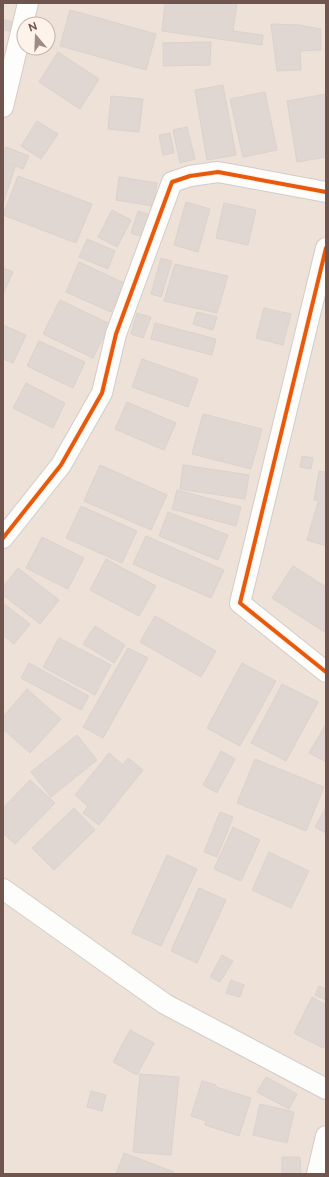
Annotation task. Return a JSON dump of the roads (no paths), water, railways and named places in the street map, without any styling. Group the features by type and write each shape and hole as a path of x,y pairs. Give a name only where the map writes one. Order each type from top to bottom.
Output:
{"street":[{"path":"3,107 28,3"},
{"path":"3,538 61,465 102,393 116,334 172,182 190,176 218,172 326,192"},
{"path":"326,248 240,603 326,672"},
{"path":"3,889 165,1004 326,1089"},
{"path":"317,1174 326,1136"}]}
